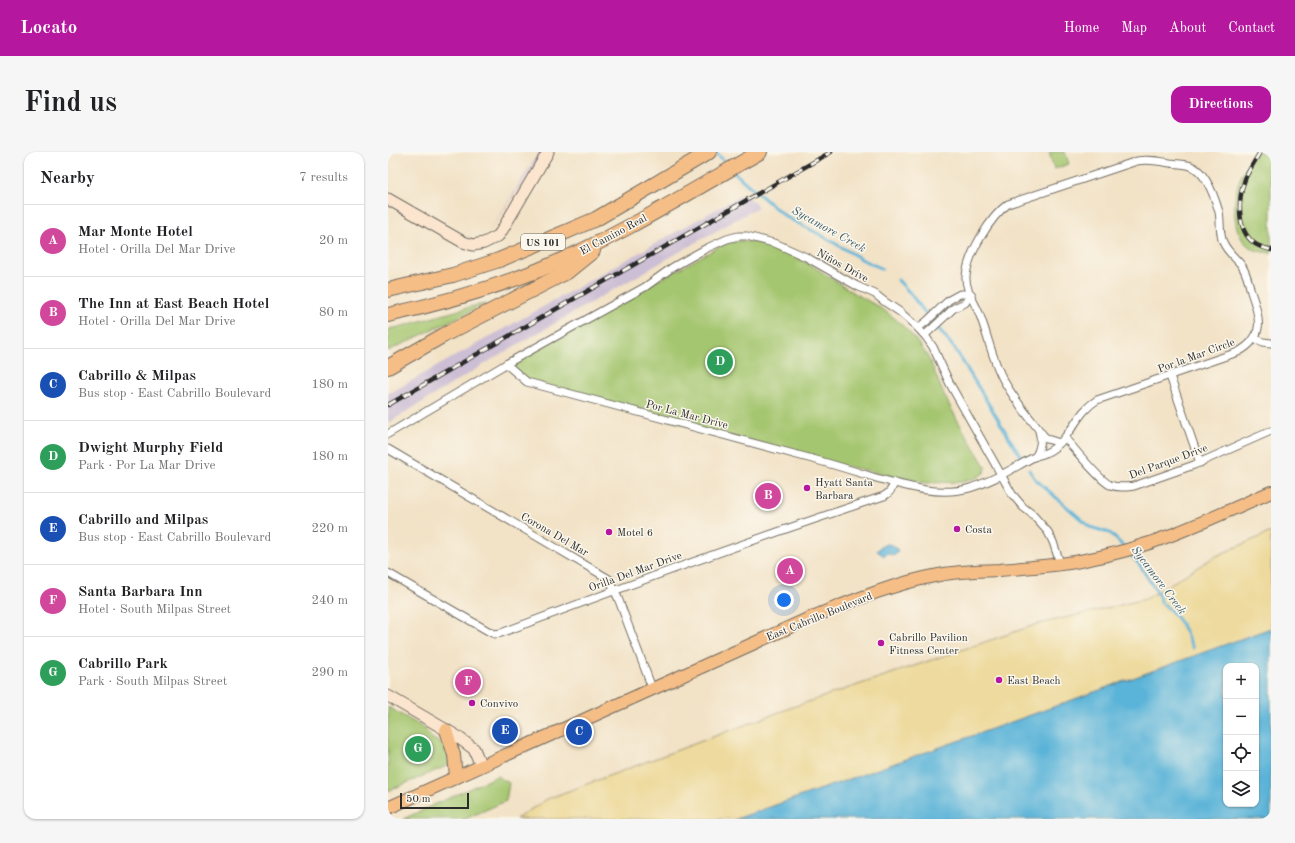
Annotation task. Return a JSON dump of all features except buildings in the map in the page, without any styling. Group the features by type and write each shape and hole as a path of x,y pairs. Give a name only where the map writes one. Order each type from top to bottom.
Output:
{"highway":[{"name":"El Camino Real","path":"388,290 453,276 499,260 596,219 709,152"},
{"name":"El Camino Real","path":"388,314 453,299 493,287 539,270 611,236 760,152"},
{"path":"388,367 444,335 568,272 611,236"}],"main road":[{"name":"East Cabrillo Boulevard","path":"388,808 652,688 849,602 890,588 939,575 1075,562 1108,555 1144,545 1174,534 1271,492"},
{"path":"446,730 454,755 456,777"}],"street":[{"path":"388,199 458,240 468,244 489,242 498,236 504,228 548,152"},
{"path":"1062,440 1047,439 1038,429 1004,381 979,313 967,286 966,277 968,265 972,255 987,226 1008,204 1137,161 1150,160 1192,166 1208,183 1219,213 1224,243 1240,263 1245,273 1258,314 1259,325 1254,338 1263,342 1271,343"},
{"name":"Niños Drive","path":"506,364 645,287 673,267 727,239 738,236 747,236 763,239 777,244 806,257 856,286 875,294 900,312 918,328 933,347 950,384 1012,494 1048,532 1054,542 1060,563"},
{"path":"918,328 928,321 949,300 960,294 971,294"},
{"path":"924,335 954,308 965,303 971,294"},
{"name":"Por la Mar Circle","path":"1001,476 1035,456 1043,454 1062,440 1083,411 1097,400 1238,352 1247,347 1254,338"},
{"path":"388,434 506,364"},
{"name":"Por La Mar Drive","path":"506,364 527,382 924,490 941,492 970,488 1001,476"},
{"path":"1170,376 1200,463"},
{"path":"1035,456 1040,444 1041,436 1038,429"},
{"name":"Del Parque Drive","path":"1062,440 1102,479 1110,485 1119,487 1134,486 1200,463 1271,431"},
{"name":"Corona Del Mar","path":"388,449 609,579 652,688"},
{"name":"Orilla Del Mar Drive","path":"388,572 485,629 495,634 501,633 614,590 799,524 884,496 889,494 894,483"},
{"path":"388,696 474,748 481,766"}],"shaded area":[{"path":"539,152 543,152 488,234"},
{"path":"745,193 758,207 501,354 388,423 388,394"}],"green space":[{"path":"1049,152 1065,152 1069,164 1054,169"},
{"path":"1256,152 1271,152 1271,253 1257,251 1246,244 1237,229 1235,220 1235,202 1239,181"},
{"path":"738,241 768,245 782,250 810,264 883,310 901,324 928,356 951,408 986,468 984,473 974,479 962,482 926,483 807,458 527,382 506,364 720,246"},
{"path":"486,304 388,351 388,329 477,305"},
{"path":"388,707 424,728 431,738 447,746 451,751 449,765 388,791"},
{"path":"497,776 509,783 506,801 465,819 403,819"}],"sand":[{"name":"East Beach","path":"1271,532 1271,628 1006,724 736,819 516,819 547,799 790,708 1035,625 1146,599 1214,557"}],"water":[{"path":"886,544 892,545 897,549 898,551 894,556 887,553 884,556 877,551 880,547"},
{"path":"1271,628 1271,819 736,819 1006,724"}],"waterway":[{"name":"Sycamore Creek","path":"715,152 729,166"},
{"name":"Sycamore Creek","path":"734,172 786,217 821,235 863,260 883,269"},
{"name":"Sycamore Creek","path":"898,280 927,315"},
{"name":"Sycamore Creek","path":"938,328 955,349 1021,457"},
{"name":"Sycamore Creek","path":"1029,470 1035,479 1090,527 1110,533 1124,547"},
{"name":"Sycamore Creek","path":"1129,553 1139,564 1157,592 1161,602 1173,613 1182,625 1193,648"}],"railway":[{"path":"388,405 831,152"},
{"path":"1260,152 1245,179 1240,204 1241,222 1248,237 1254,243 1258,246 1271,250"}],"place":[{"name":"Dwight Murphy Field","path":"720,362"},
{"name":"Hyatt Santa Barbara","path":"807,488"},
{"name":"The Inn at East Beach Hotel","path":"768,496"},
{"name":"Costa","path":"957,529"},
{"name":"Motel 6","path":"609,532"},
{"name":"Mar Monte Hotel","path":"790,571"},
{"name":"Cabrillo Pavilion Fitness Center","path":"881,643"},
{"name":"East Beach","path":"999,680"},
{"name":"Santa Barbara Inn","path":"468,682"},
{"name":"Convivo","path":"472,703"},
{"name":"Cabrillo and Milpas","path":"505,731"},
{"name":"Cabrillo & Milpas","path":"579,732"},
{"name":"Cabrillo Park","path":"418,749"}]}
